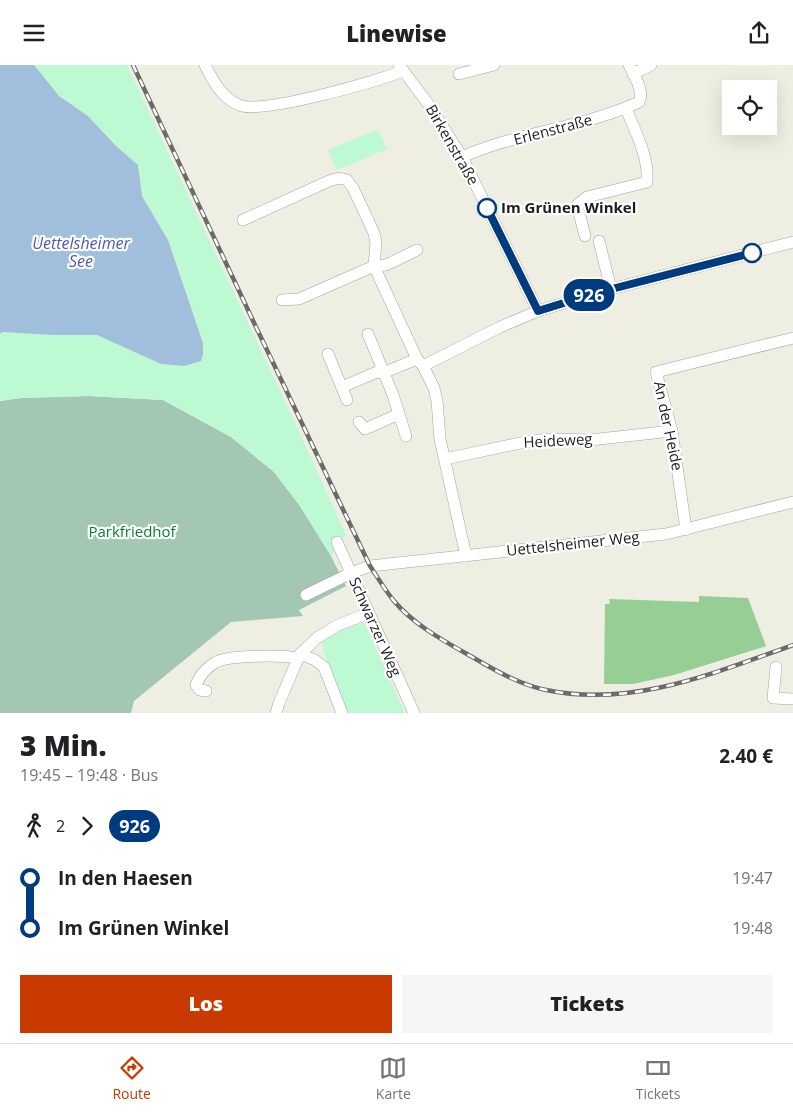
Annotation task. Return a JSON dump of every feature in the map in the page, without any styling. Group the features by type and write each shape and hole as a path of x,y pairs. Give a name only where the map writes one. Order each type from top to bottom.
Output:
{"street":[{"path":"205,65 215,83 231,101 241,106 252,107 266,107 299,100 382,78 401,68"},
{"path":"459,74 494,65"},
{"path":"631,69 652,65"},
{"name":"Birkenstraße","path":"401,68 430,105 462,157 538,311"},
{"name":"Erlenstraße","path":"462,157 491,146 626,108 639,102 641,93 631,69"},
{"path":"585,236 577,205 587,197 647,182 648,169 644,154 626,108"},
{"path":"243,220 329,181 347,180 353,188 374,233 376,247 374,266 420,363 434,388 440,439 466,557"},
{"path":"599,241 611,289"},
{"path":"342,387 376,372 383,373 420,363 538,311 611,289 793,242"},
{"path":"282,300 299,299 374,266 386,265 417,250"},
{"path":"368,334 393,395 406,436"},
{"name":"An der Heide","path":"686,530 672,431 656,372 793,339"},
{"path":"328,354 347,401"},
{"path":"359,422 365,429 399,414"},
{"name":"Heideweg","path":"444,459 525,442 551,439 590,440 672,431"},
{"name":"Uettelsheimer Weg","path":"306,595 350,573 370,566 666,534 793,501"},
{"name":"Schwarzer Weg","path":"337,542 414,713"},
{"path":"276,713 299,656 317,638 338,625 369,613"},
{"path":"206,691 200,690 196,685 198,679 217,662 233,659 299,656 315,660 324,667 342,713"},
{"path":"776,667 773,698 793,699"}],"green space":[{"path":"34,65 127,65 346,535 331,556 300,506 274,472 231,437 163,400 88,396 21,398 0,401 0,334 3,332 97,335 161,364 184,366 201,361 203,354 203,343 168,240 142,196 138,165 116,146 88,116 59,96"},
{"path":"378,129 387,149 337,170 328,150"},
{"name":"Parkfriedhof","path":"88,396 163,400 231,437 274,472 300,506 331,556 346,586 299,610 303,616 231,622 134,701 131,713 0,713 0,401 21,398"},
{"path":"699,596 748,598 766,646 674,675 633,684 604,684 605,604 610,604 609,599 699,602"},
{"path":"364,622 405,713 343,713 321,642 342,630"}],"water":[{"name":"Uettelsheimer See","path":"0,65 34,65 59,96 88,116 116,146 138,165 142,196 168,240 203,343 201,361 184,366 161,364 97,335 3,332 0,334"}],"railway":[{"path":"133,65 370,566 394,601 411,618 442,640 509,677 537,688 578,694 610,695 672,685 793,645"}],"bus line":[{"name":"926","path":"487,208 538,311 596,293 752,253"}],"place":[{"name":"Im Grünen Winkel","path":"487,208"}]}
